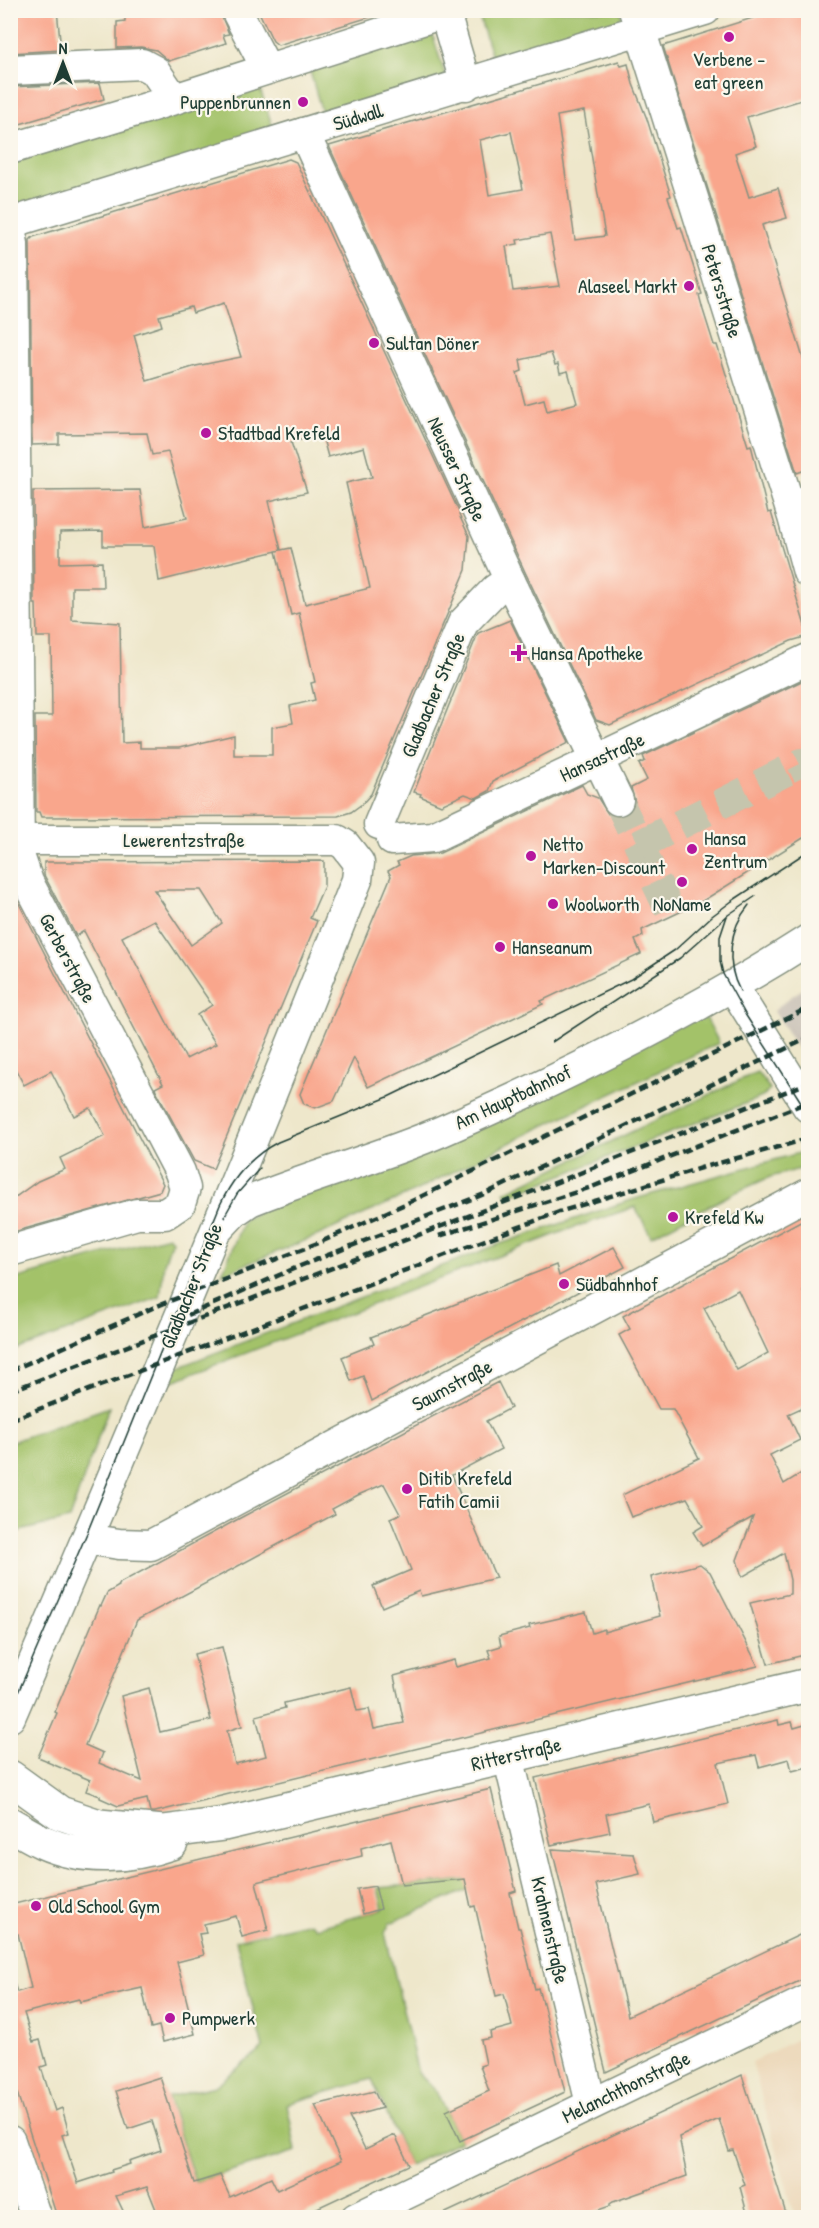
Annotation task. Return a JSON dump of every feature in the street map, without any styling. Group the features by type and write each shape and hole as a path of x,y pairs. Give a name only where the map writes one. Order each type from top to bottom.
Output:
{"main road":[{"name":"Ritterstraße","path":"10,1777 60,1813 99,1826 163,1833 224,1824 808,1685"},
{"name":"Ritterstraße","path":"10,1824 44,1842 71,1851 105,1856 160,1847 224,1824"},
{"path":"10,1850 44,1842"}],"street":[{"path":"236,10 267,69"},
{"name":"Südwall","path":"10,223 466,85 637,21 705,10"},
{"path":"10,149 447,11 466,85"},
{"name":"Petersstraße","path":"637,21 793,517 808,572"},
{"path":"10,70 142,64 163,80 174,99"},
{"name":"Neusser Straße","path":"304,133 309,150 510,581 618,800"},
{"name":"Gerberstraße","path":"10,228 13,268 14,840 28,882 180,1172 184,1188 180,1204 165,1214 137,1214 10,1251"},
{"name":"Gladbacher Straße","path":"385,832 463,623 496,589 510,581"},
{"name":"Hansastraße","path":"385,832 433,837 808,659"},
{"name":"Lewerentzstraße","path":"14,840 336,840 353,853"},
{"name":"Gladbacher Straße","path":"10,1717 87,1539 264,1113 357,880 359,863 353,853"},
{"name":"Am Hauptbahnhof","path":"212,1236 234,1212 250,1201 441,1132 607,1053 705,1003 808,940"},
{"path":"733,987 808,1107"},
{"name":"Saumstraße","path":"87,1539 119,1544 151,1545 808,1194"},
{"name":"Krahnenstraße","path":"508,1756 591,2104"},
{"name":"Melanchthonstraße","path":"356,2217 808,2000"},
{"path":"10,2140 36,2217"}],"shaded area":[{"path":"808,986 808,1065 774,1011 790,997"},
{"path":"808,2033 808,2217 795,2217 752,2062"}],"green space":[{"path":"497,10 620,11 624,24 494,64 479,16"},
{"path":"431,30 446,78 323,116 309,68"},
{"path":"258,83 274,131 20,208 11,176 10,159"},
{"path":"702,1010 719,1043 537,1129 417,1190 319,1235 222,1274 244,1219"},
{"path":"757,1072 770,1089 762,1097 508,1196 505,1192"},
{"path":"799,1153 808,1159 808,1167 770,1177 651,1236 635,1207 567,1230 168,1383 173,1369 497,1245 631,1200"},
{"path":"168,1236 172,1240 164,1263 160,1297 11,1352 11,1280"},
{"path":"109,1407 69,1519 11,1533 11,1442"},
{"path":"467,1880 498,1882 467,1890 390,1923 385,1933 418,2073 436,2091 460,2141 409,2165 372,2079 287,2104 296,2151 195,2182 168,2097 215,2086 263,2048 236,1940 310,1922 316,1928 383,1909 378,1888"}],"building":[{"path":"13,10 57,10 61,50 10,53 10,28 14,26"},
{"path":"125,10 219,10 229,34 223,35 226,43 169,61 156,50 141,47 117,48 117,22 125,21"},
{"path":"258,10 380,10 380,14 278,45 273,41"},
{"path":"778,10 808,10 808,98 747,117 756,146 735,153 749,197 778,188 787,218 762,225 803,358 808,356 808,469 797,473 663,46"},
{"path":"619,61 621,66 628,64 671,196 668,197 678,228 681,227 702,294 699,295 714,345 717,345 748,446 751,445 768,513 771,512 808,636 791,641 610,725 596,720 526,574 329,146","holes":["584,111 605,236 575,240 557,116","511,132 523,189 489,195 480,140","550,234 560,286 513,291 506,246 518,244 517,240","551,353 555,365 558,364 560,373 568,371 577,403 547,411 544,399 525,404 517,373 522,371 520,360"]},
{"path":"100,83 104,99 10,127 10,87"},
{"path":"289,159 296,162 469,536 466,570 371,794 351,812 338,816 41,817 39,812 36,812 35,716 52,716 51,637 37,637 36,604 34,604 33,491 140,490 145,527 187,518 168,452 152,455 147,433 59,434 59,444 32,445 30,240 33,237","holes":["224,303 241,357 196,366 147,381 134,335 162,326 159,316 191,307 193,313","322,435 328,457 364,447 372,477 346,483 370,588 305,604 291,548 281,550 269,501 307,492 291,442","103,531 103,546 154,546 159,581 276,551 291,615 299,613 315,682 311,683 315,700 290,706 293,723 272,727 272,755 234,755 234,735 179,748 140,748 140,742 122,743 120,623 72,620 72,587 103,587 102,562 60,563 60,532"]},
{"path":"510,620 569,742 493,781 489,791 476,798 465,794 441,805 420,796 421,794 414,792 478,633"},
{"name":"Hanseanum","path":"808,678 808,835 701,902 642,930 643,936 635,940 641,954 541,1001 543,1004 368,1087 354,1058 334,1101 315,1108 304,1104 300,1094 391,876 388,871 399,865 397,862 411,856 440,853 582,785 587,794 598,798 608,814 616,817 625,816 632,810 635,802 631,788 647,780 639,764 645,761 643,756"},
{"path":"324,861 324,886 310,918 317,921 213,1169 194,1161 155,1088 163,1084 84,931 76,936 44,875 44,862","holes":["154,890 201,890 222,923 191,945","154,920 212,1005 197,1015 216,1044 186,1059 122,937"]},
{"path":"10,886 163,1184 160,1191 10,1233 10,1201 38,1181 65,1169 60,1158 105,1136 90,1108 74,1116 51,1071 24,1085 10,1059"},
{"path":"808,1217 808,1287 803,1291 808,1299 808,1405 788,1414 800,1440 770,1455 784,1484 808,1469 808,1654 768,1664 750,1603 790,1594 790,1580 784,1553 742,1577 737,1560 753,1517 702,1546 693,1532 703,1526 687,1498 631,1517 622,1495 699,1458 673,1409 659,1409 619,1335 630,1329 623,1316","holes":["738,1290 768,1353 737,1370 704,1308"]},
{"name":"Südbahnhof","path":"614,1247 625,1267 372,1401 363,1376 351,1381 342,1357 374,1344 371,1337 556,1265 559,1276"},
{"path":"498,1382 511,1408 486,1421 501,1449 452,1475 496,1578 421,1596 419,1591 382,1607 373,1586 411,1570 390,1518 400,1514 384,1484 358,1495 332,1509 335,1514 137,1620 85,1745 103,1753 99,1763 142,1781 121,1696 149,1688 160,1732 211,1720 194,1654 222,1647 242,1726 227,1731 235,1764 266,1756 256,1716 285,1708 284,1703 351,1687 357,1711 369,1709 374,1729 404,1723 394,1676 454,1660 456,1667 491,1658 488,1650 501,1646 499,1636 530,1628 529,1625 586,1612 592,1633 604,1629 604,1632 660,1616 651,1577 700,1564 710,1572 758,1666 155,1812 150,1812 147,1799 118,1806 100,1798 86,1791 90,1780 38,1757 100,1605 107,1593 119,1586 118,1584"},
{"path":"778,1720 779,1725 792,1722 794,1728 808,1724 808,1767 792,1771 789,1759 759,1767 756,1755 718,1763 728,1804 653,1822 649,1804 606,1814 610,1832 551,1845 535,1778"},
{"path":"491,1789 516,1891 510,1893 518,1928 520,1928 535,1989 538,1988 542,1999 565,2092 460,2141 446,2111 489,2091 480,2066 486,2064 481,2040 491,2038 490,2032 512,2026 504,1994 496,1996 475,1906 471,1907 465,1879 402,1885 391,1840 361,1848 362,1856 256,1882 268,1930 242,1937 236,1916 204,1924 206,1933 199,1934 204,1955 177,1962 195,2034 163,2042 159,2026 151,2028 142,1988 80,2002 79,1999 24,2013 33,2042 40,2040 47,2065 41,2067 55,2111 62,2108 69,2133 62,2135 78,2183 112,2172 111,2170 130,2164 129,2161 161,2150 152,2121 128,2129 116,2091 160,2077 194,2183 220,2175 230,2197 271,2178 277,2190 341,2161 315,2105 374,2091 382,2108 349,2117 365,2149 395,2135 409,2165 298,2217 159,2217 147,2187 116,2196 126,2217 57,2217 10,2071 10,1983 14,1983 17,1992 31,1988 18,1934 10,1936 10,1905"},
{"path":"552,1849 634,1854 640,1874 596,1884 628,2016 808,1931 808,1977 606,2072"},
{"path":"375,1886 381,1909 363,1914 357,1889"},
{"path":"742,2075 787,2217 748,2217 740,2187 745,2185 733,2150 729,2151 719,2119 679,2137 687,2176 613,2202 610,2206 578,2217 437,2217"}],"tunnel":[{"path":"639,845 802,763 808,775"},
{"path":"618,800 674,920"}],"tram line":[{"path":"10,1711 87,1533 220,1205 244,1168 259,1154 278,1142 388,1097 631,979 675,950 732,901 808,851"},
{"path":"552,1042 680,958 728,915 756,896"},
{"path":"740,991 732,969 731,946 737,925 749,905"},
{"path":"727,916 720,937 720,961 723,974 745,1014 808,1113"},
{"path":"224,1217 237,1194 260,1168"}],"railway":[{"path":"10,1371 157,1306 323,1241 416,1199 808,1008"},
{"path":"188,1315 300,1266 487,1193 808,1038"},
{"path":"10,1391 552,1184 808,1083"},
{"path":"439,1236 592,1187 808,1102"},
{"path":"10,1420 559,1212 704,1167 808,1139"}],"place":[{"name":"Verbene - eat green","path":"729,37"},
{"name":"Puppenbrunnen","path":"303,102"},
{"name":"Alaseel Markt","path":"689,286"},
{"name":"Sultan Döner","path":"374,343"},
{"name":"Stadtbad Krefeld","path":"206,433"},
{"name":"Hansa Apotheke","path":"519,653"},
{"name":"Hansa Zentrum","path":"692,849"},
{"name":"Netto Marken-Discount","path":"531,856"},
{"name":"NoName","path":"682,882"},
{"name":"Woolworth","path":"553,904"},
{"name":"Hanseanum","path":"500,947"},
{"name":"Krefeld Kw","path":"673,1217"},
{"name":"Südbahnhof","path":"564,1284"},
{"name":"Ditib Krefeld Fatih Camii","path":"407,1489"},
{"name":"Old School Gym","path":"36,1906"},
{"name":"Pumpwerk","path":"170,2018"}]}
